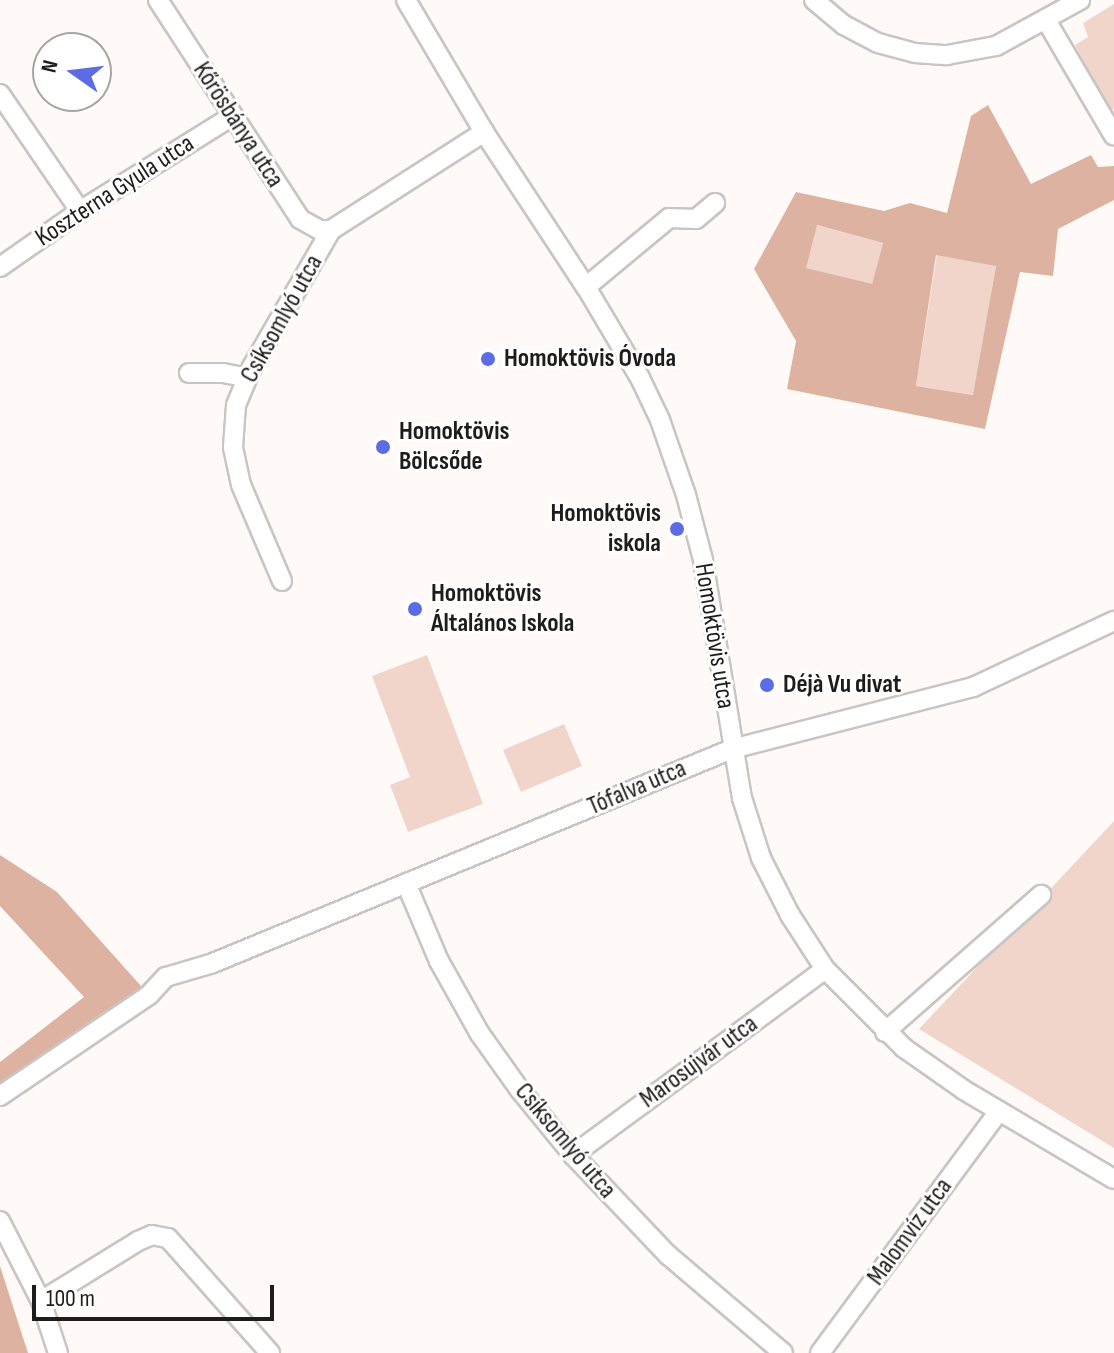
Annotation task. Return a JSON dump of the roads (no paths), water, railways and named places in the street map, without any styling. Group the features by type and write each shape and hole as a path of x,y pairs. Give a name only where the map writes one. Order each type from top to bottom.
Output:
{"street":[{"name":"Kőrösbánya utca","path":"158,0 231,117 300,219 320,230 331,230"},
{"name":"Homoktövis utca","path":"406,0 484,132 586,287 640,378 660,420 686,495 703,560 742,798 761,858 790,915 825,969 885,1032 931,1068 1114,1179"},
{"path":"814,0 863,36 915,53 973,52 996,46 1080,0"},
{"path":"1046,20 1114,136"},
{"path":"0,94 80,211"},
{"name":"Koszterna Gyula utca","path":"0,267 80,211 231,117"},
{"name":"Csíksomlyó utca","path":"282,581 241,485 233,447 236,405 248,378 331,230 484,132"},
{"path":"586,287 669,218 696,219 715,203"},
{"path":"189,373 223,373 248,378"},
{"name":"Tófalva utca","path":"0,1096 149,995 166,977 213,963 732,749 973,687 1114,621"},
{"name":"Csíksomlyó utca","path":"406,883 439,961 480,1034 573,1155 685,1271 783,1353"},
{"path":"885,1032 1041,895"},
{"name":"Marosújvár utca","path":"573,1155 825,969"},
{"name":"Malomvíz utca","path":"820,1353 999,1111"},
{"path":"0,1221 41,1301 58,1353"},
{"path":"41,1301 138,1241 152,1235 168,1238 270,1353"}],"place":[{"name":"Homoktövis Óvoda","path":"488,359"},
{"name":"Homoktövis Bölcsőde","path":"383,447"},
{"name":"Homoktövis iskola","path":"677,529"},
{"name":"Homoktövis Általános Iskola","path":"415,609"},
{"name":"Déjà Vu divat","path":"767,685"}]}
